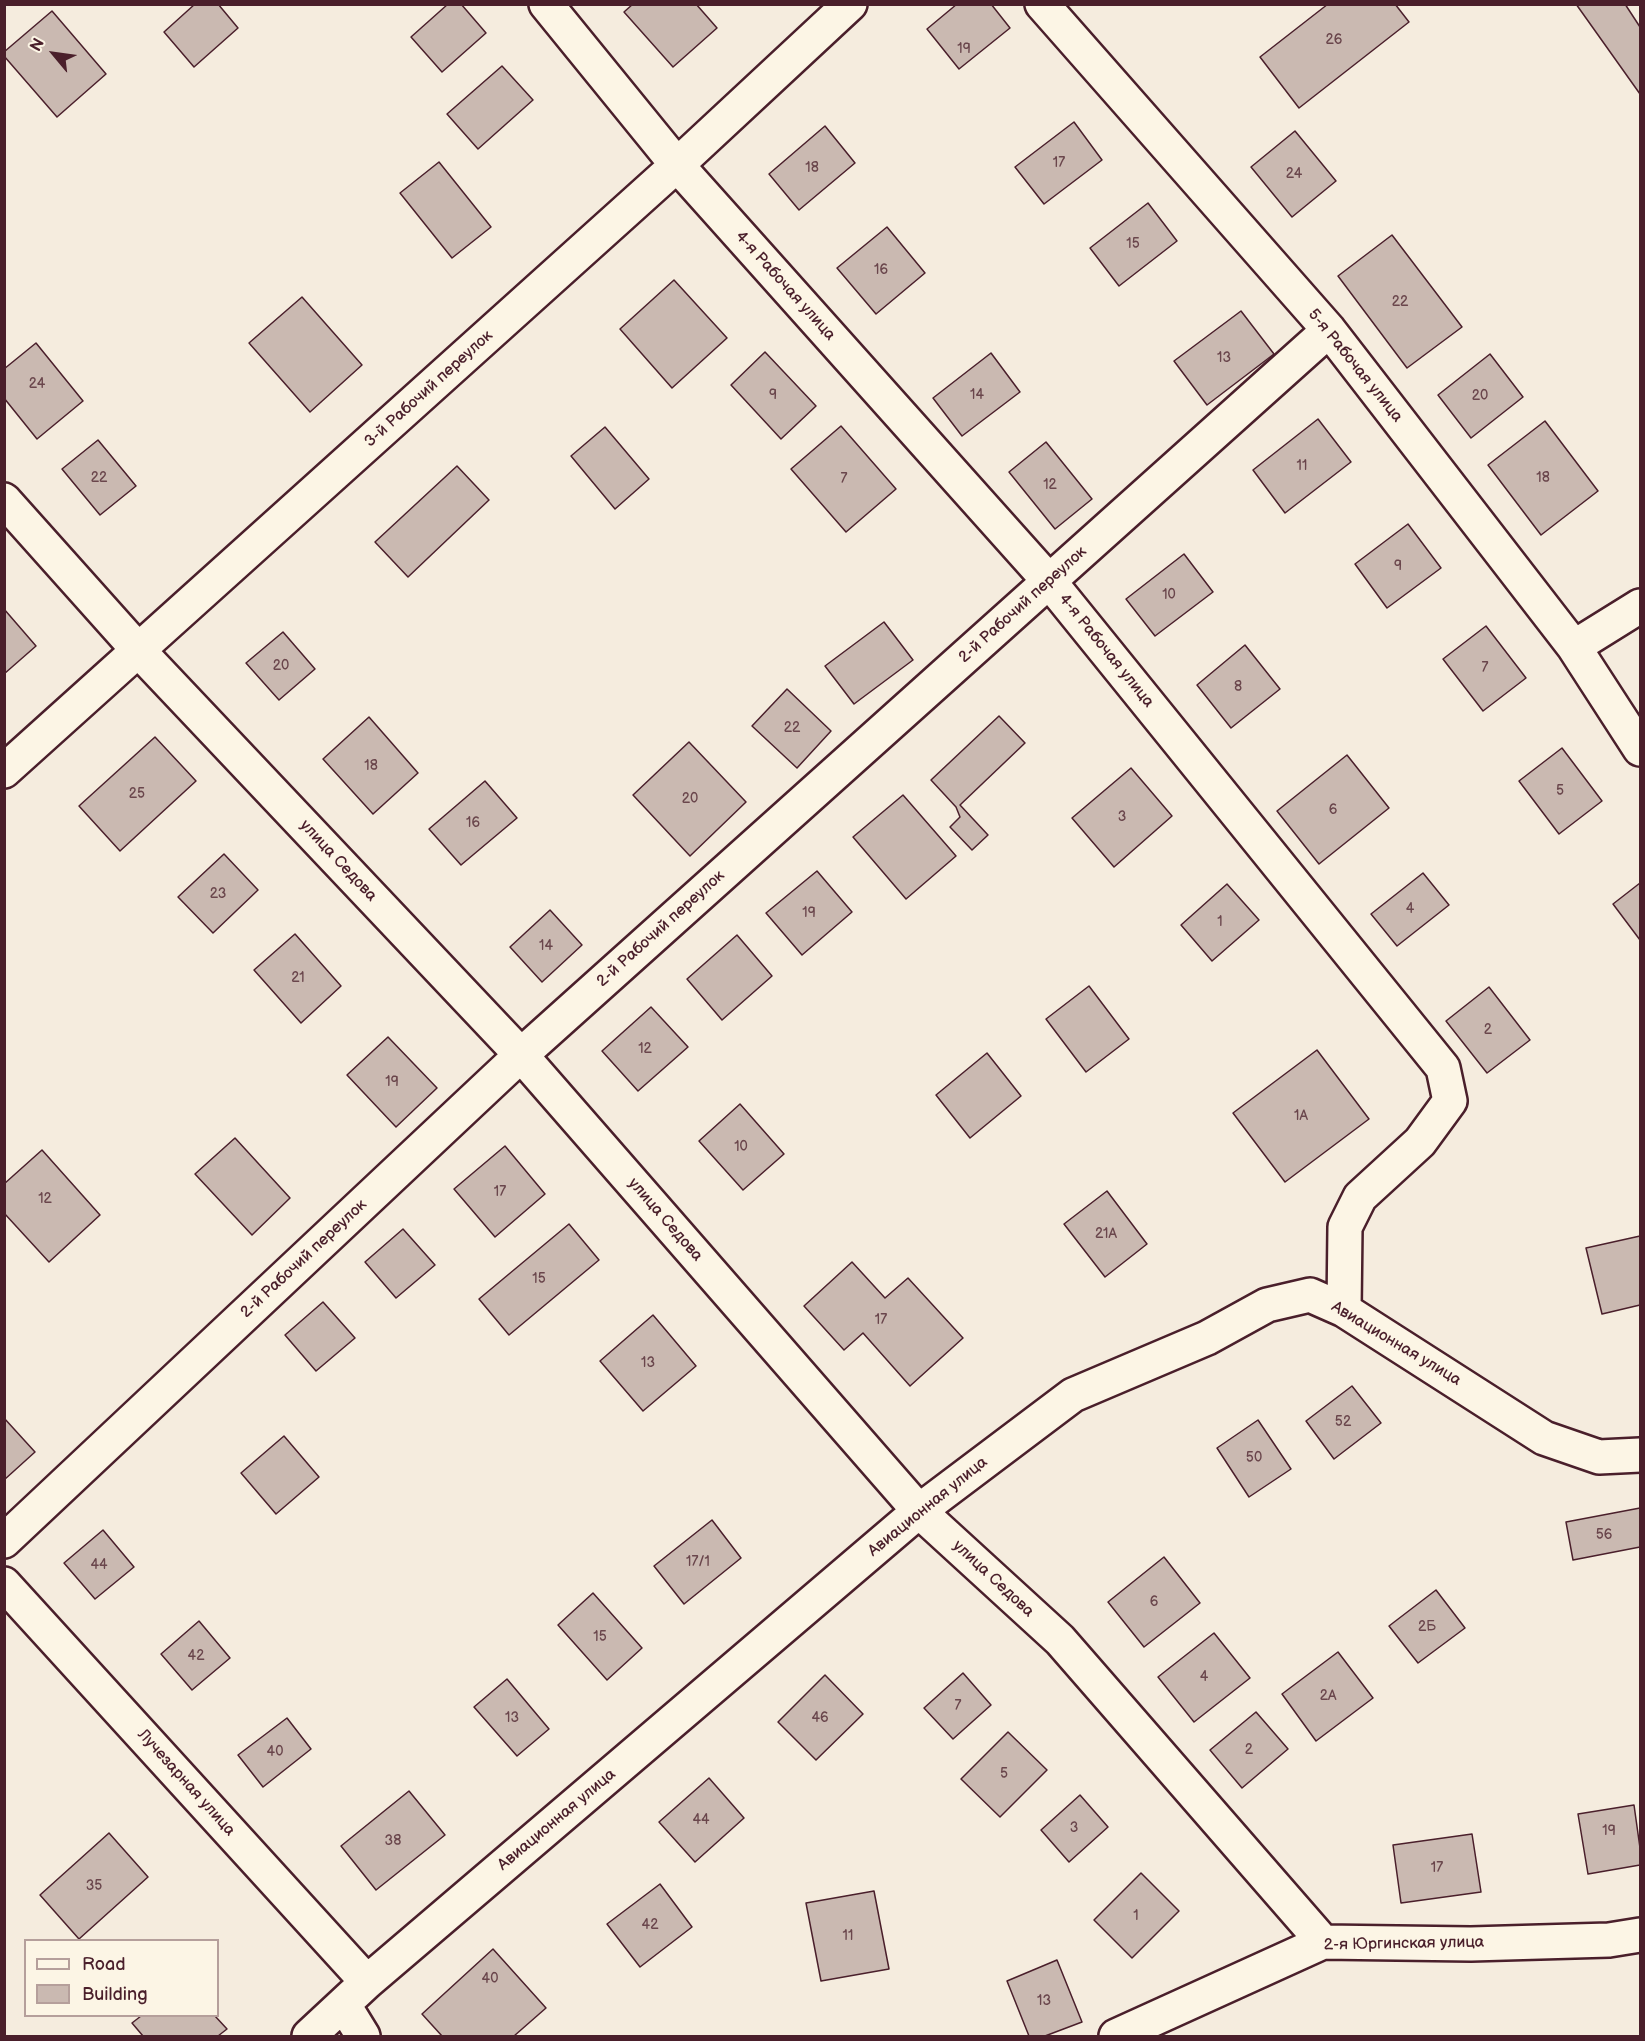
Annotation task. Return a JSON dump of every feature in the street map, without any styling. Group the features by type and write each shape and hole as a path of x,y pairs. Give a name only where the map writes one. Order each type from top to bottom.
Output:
{"street":[{"name":"4-я Рабочая улица","path":"546,4 677,165 1049,581 1443,1068 1450,1101 1420,1142 1359,1197 1345,1227 1344,1310"},
{"name":"3-й Рабочий переулок","path":"4,771 677,165 850,4"},
{"name":"5-я Рабочая улица","path":"1042,4 1329,330 1574,647 1641,749"},
{"name":"2-й Рабочий переулок","path":"4,1541 520,1055 1329,330"},
{"name":"улица Седова","path":"4,500 139,651 520,1055 920,1511 1060,1640 1323,1942"},
{"path":"1574,647 1641,606"},
{"name":"Авиационная улица","path":"309,2037 367,1982 920,1511 1073,1395 1207,1338 1267,1305 1310,1295 1344,1310 1544,1438 1599,1457 1641,1455"},
{"name":"Лучезарная улица","path":"4,1584 367,1982"},
{"name":"2-я Юргинская улица","path":"1116,2037 1323,1942 1471,1944 1609,1940 1641,1935"},
{"path":"344,2004 363,2037"}],"building":[{"path":"195,4 218,4 238,28 194,67 164,32"},
{"path":"448,4 461,4 486,33 442,72 411,37"},
{"path":"633,4 696,4 717,28 673,67 624,12"},
{"path":"957,4 991,4 1010,28 959,69 927,29"},
{"path":"1328,4 1395,4 1409,22 1299,108 1260,57"},
{"path":"1576,4 1625,4 1640,27 1640,94"},
{"path":"52,11 106,74 57,117 4,56 4,52"},
{"path":"502,66 533,100 478,149 447,114"},
{"path":"1074,122 1102,160 1044,204 1015,167"},
{"path":"825,126 855,163 799,210 769,174"},
{"path":"1295,131 1336,181 1292,217 1251,167"},
{"path":"439,162 491,227 452,258 400,193"},
{"path":"1148,203 1177,241 1119,286 1090,248"},
{"path":"887,227 925,273 876,314 837,268"},
{"path":"1392,235 1462,327 1407,368 1338,276"},
{"path":"674,280 727,338 672,388 620,329"},
{"path":"302,297 362,365 310,412 249,343"},
{"path":"1241,311 1274,354 1207,405 1174,361"},
{"path":"36,343 83,401 37,439 4,398 4,369"},
{"path":"765,352 816,406 781,439 731,385"},
{"path":"991,353 1020,392 962,436 933,398"},
{"path":"1490,354 1523,397 1471,438 1438,395"},
{"path":"1318,419 1351,462 1285,513 1253,470"},
{"path":"1545,421 1598,491 1541,535 1488,465"},
{"path":"841,426 896,489 846,532 791,469"},
{"path":"605,427 649,479 615,509 571,456"},
{"path":"98,440 136,486 100,515 62,469"},
{"path":"1046,442 1092,499 1055,529 1009,472"},
{"path":"457,466 489,500 408,577 375,542"},
{"path":"1408,524 1441,568 1387,608 1355,564"},
{"path":"1184,554 1213,592 1155,636 1126,599"},
{"path":"4,609 36,646 4,674"},
{"path":"884,622 913,660 854,704 825,666"},
{"path":"1486,626 1526,678 1483,711 1443,659"},
{"path":"283,632 315,669 279,700 246,663"},
{"path":"1245,645 1280,689 1231,728 1197,685"},
{"path":"787,689 831,731 797,768 752,726"},
{"path":"999,716 1025,743 960,805 988,835 972,850 950,827 960,817 956,807 931,780"},
{"path":"369,717 418,773 373,814 323,759"},
{"path":"155,737 196,781 120,851 79,806"},
{"path":"689,742 746,802 690,856 633,795"},
{"path":"1562,748 1602,801 1559,834 1519,781"},
{"path":"1347,755 1389,808 1319,864 1277,811"},
{"path":"1131,768 1172,816 1114,867 1072,818"},
{"path":"485,781 517,818 461,865 429,829"},
{"path":"903,795 956,856 906,899 853,837"},
{"path":"224,854 258,890 213,933 178,897"},
{"path":"817,871 852,912 802,955 766,913"},
{"path":"1423,873 1449,905 1397,946 1371,914"},
{"path":"1640,883 1640,940 1613,904"},
{"path":"1227,884 1259,920 1212,961 1181,925"},
{"path":"550,910 582,945 542,982 510,947"},
{"path":"295,934 341,986 301,1023 254,970"},
{"path":"737,935 772,976 722,1020 687,979"},
{"path":"1089,986 1129,1039 1086,1072 1046,1019"},
{"path":"1489,987 1530,1040 1487,1073 1446,1021"},
{"path":"651,1007 688,1047 638,1091 602,1051"},
{"path":"388,1037 437,1088 396,1127 347,1075"},
{"path":"1317,1050 1369,1119 1285,1182 1233,1113"},
{"path":"987,1053 1021,1096 970,1138 936,1095"},
{"path":"740,1104 784,1154 743,1190 699,1141"},
{"path":"235,1138 290,1198 252,1235 195,1174"},
{"path":"505,1146 545,1194 495,1237 454,1189"},
{"path":"42,1150 100,1215 49,1262 4,1213 4,1184"},
{"path":"1107,1191 1147,1244 1105,1277 1064,1224"},
{"path":"569,1224 599,1260 509,1335 479,1299"},
{"path":"403,1229 435,1265 396,1298 365,1262"},
{"path":"1640,1236 1640,1305 1602,1314 1586,1248"},
{"path":"852,1262 885,1298 908,1278 963,1338 910,1386 863,1333 844,1350 804,1306"},
{"path":"323,1302 355,1338 316,1371 285,1335"},
{"path":"653,1315 696,1366 643,1411 600,1361"},
{"path":"1352,1386 1381,1423 1334,1459 1306,1421"},
{"path":"4,1418 35,1452 4,1480"},
{"path":"1258,1420 1291,1469 1249,1497 1217,1448"},
{"path":"284,1436 319,1477 276,1514 241,1473"},
{"path":"1640,1508 1640,1547 1573,1560 1566,1522"},
{"path":"712,1520 741,1558 684,1604 654,1566"},
{"path":"103,1530 134,1567 95,1599 64,1563"},
{"path":"1164,1557 1200,1603 1144,1647 1108,1602"},
{"path":"1436,1590 1465,1628 1418,1663 1389,1626"},
{"path":"593,1593 642,1648 607,1680 558,1625"},
{"path":"199,1621 230,1658 192,1690 161,1654"},
{"path":"1214,1633 1250,1678 1194,1722 1158,1677"},
{"path":"1338,1652 1373,1698 1316,1741 1282,1694"},
{"path":"963,1673 991,1705 953,1739 924,1708"},
{"path":"825,1675 863,1714 816,1760 778,1722"},
{"path":"507,1679 549,1729 517,1756 474,1707"},
{"path":"1256,1712 1288,1749 1242,1788 1210,1750"},
{"path":"287,1718 311,1749 263,1787 238,1755"},
{"path":"1008,1732 1047,1770 1000,1817 961,1779"},
{"path":"709,1778 744,1818 695,1862 659,1822"},
{"path":"409,1791 445,1835 376,1890 341,1846"},
{"path":"1080,1795 1108,1827 1069,1862 1041,1830"},
{"path":"1634,1805 1640,1865 1588,1874 1578,1814"},
{"path":"109,1833 148,1877 79,1939 40,1895"},
{"path":"1472,1834 1481,1892 1401,1903 1393,1845"},
{"path":"1141,1873 1179,1911 1132,1958 1094,1920"},
{"path":"660,1884 692,1927 640,1967 607,1924"},
{"path":"874,1891 889,1969 821,1981 806,1903"},
{"path":"493,1949 546,2008 514,2036 442,2036 422,2014"},
{"path":"1057,1960 1082,2022 1045,2036 1029,2036 1007,1981"},
{"path":"140,2017 216,2017 227,2029 218,2036 143,2036 132,2023"}]}
